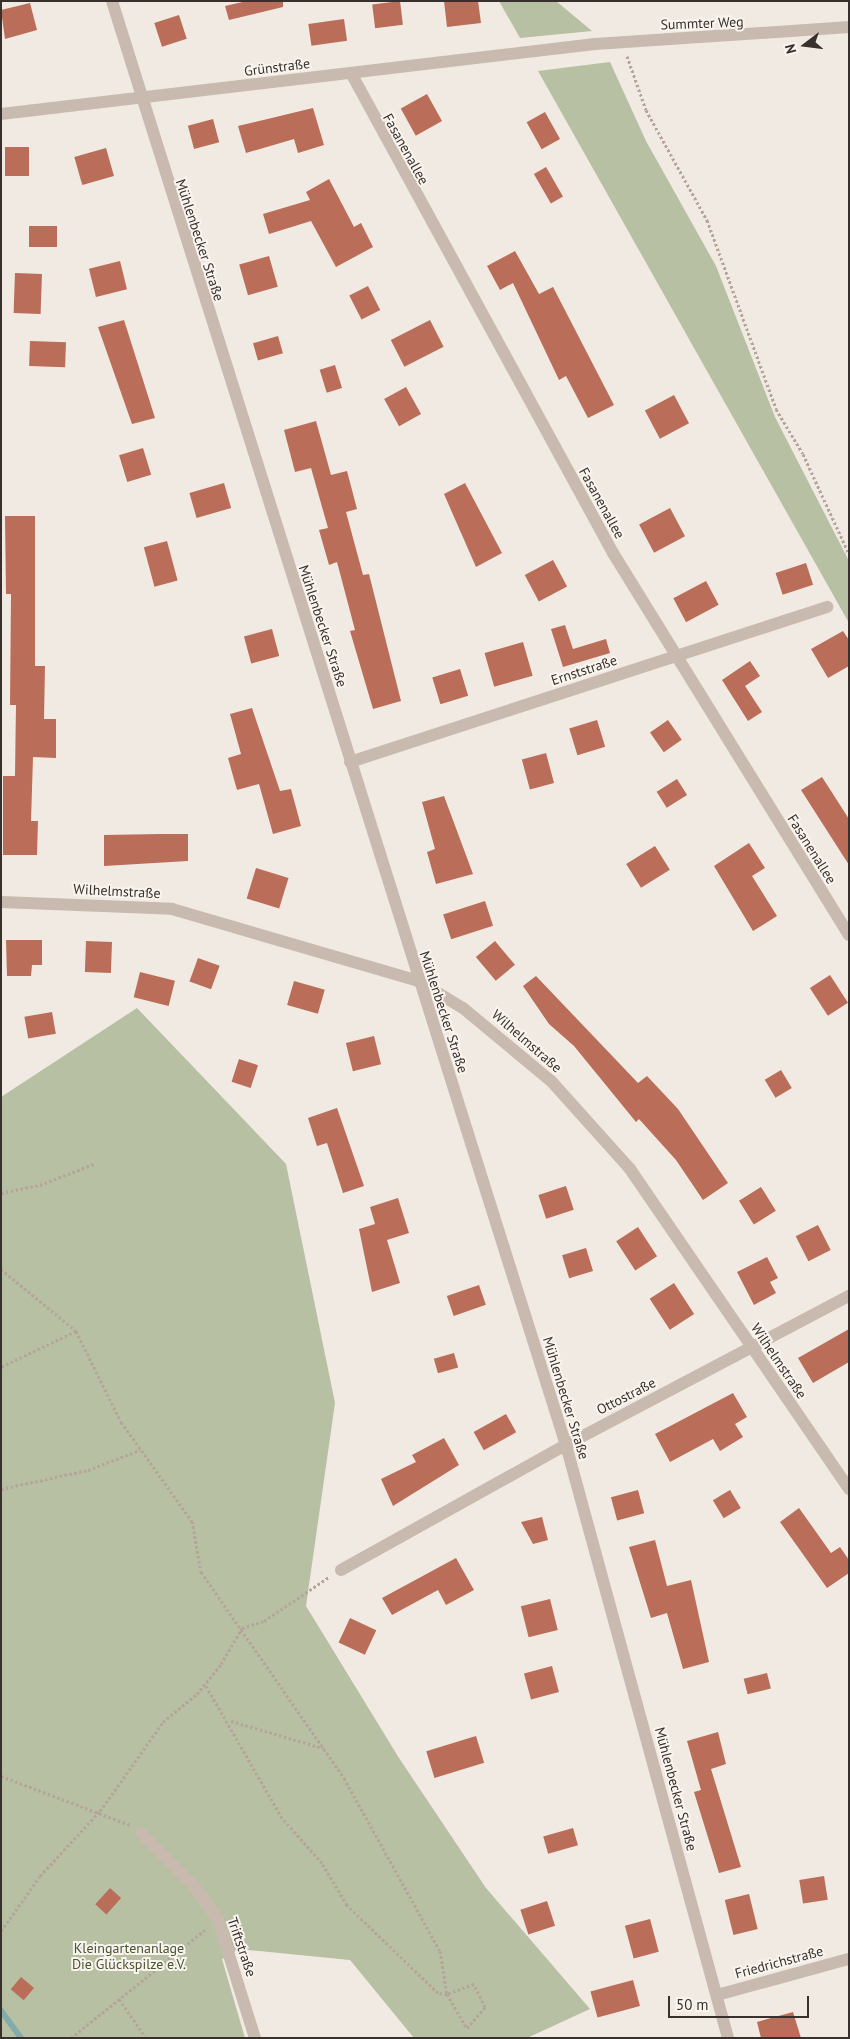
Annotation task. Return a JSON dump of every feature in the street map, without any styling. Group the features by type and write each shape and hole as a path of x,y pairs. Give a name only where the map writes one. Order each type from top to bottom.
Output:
{"street":[{"name":"Mühlenbecker Straße","path":"112,1 140,99 566,1445 728,2038"},
{"name":"Summter Weg","path":"556,48 620,42 849,28"},
{"name":"Grünstraße","path":"1,114 351,74 556,48"},
{"name":"Fasanenallee","path":"351,74 548,437 675,656 849,935"},
{"name":"Ernststraße","path":"350,762 827,607"},
{"name":"Wilhelmstraße","path":"1,902 166,908 418,981 514,1048 592,1123 646,1189 849,1489"},
{"name":"Ottostraße","path":"336,1573 566,1445 849,1296"},
{"name":"Triftstraße","path":"141,1833 194,1886 218,1920 255,2038"},
{"name":"Friedrichstraße","path":"717,1994 849,1959"}],"path":[{"path":"620,42 646,110 707,220 776,409 802,454 849,554"},
{"path":"1,1193 40,1185 96,1163"},
{"path":"1,1269 76,1331 140,1450 192,1521 201,1572 242,1628 294,1712 325,1748 440,1951 447,1994 468,2028 485,2007 474,1984 447,1994 438,1992 347,1905 322,1863 282,1818 230,1721 205,1684"},
{"path":"1,1367 76,1331"},
{"path":"1,1489 88,1470 140,1450"},
{"path":"1,1931 40,1876 100,1811 163,1722 205,1684 242,1628 264,1621 336,1573"},
{"path":"230,1721 325,1748"},
{"path":"1,1776 100,1811 141,1833"},
{"path":"71,2038 218,1920"},
{"path":"119,1999 146,2038"}],"green space":[{"path":"499,1 556,1 592,31 520,38"},
{"path":"610,62 646,141 716,266 775,417 849,561 849,623 538,71"},
{"name":"Kleingartenanlage Die Glückspilze e.V.","path":"137,1008 286,1164 335,1403 306,1606 399,1758 486,1888 590,2009 527,2038 414,2038 350,1960 239,1949 222,1959 245,2038 1,2038 1,1097"}],"building":[{"path":"247,1 283,1 283,7 229,20 225,6"},
{"path":"400,1 403,25 375,28 372,4"},
{"path":"444,1 478,1 481,23 447,27"},
{"path":"30,3 37,30 5,39 1,10"},
{"path":"179,15 187,39 162,47 154,23"},
{"path":"344,19 347,41 311,46 308,24"},
{"path":"427,94 442,121 416,136 401,109"},
{"path":"313,108 324,145 298,153 294,139 246,153 238,126"},
{"path":"545,112 560,139 542,149 527,122"},
{"path":"213,119 219,142 194,149 188,126"},
{"path":"5,147 29,147 29,176 5,176"},
{"path":"106,148 114,176 82,185 74,157"},
{"path":"546,167 563,196 551,203 534,174"},
{"path":"329,179 354,227 361,223 373,247 336,267 311,221 269,234 263,214 310,200 306,192"},
{"path":"29,226 57,226 57,247 29,247"},
{"path":"515,251 539,294 553,287 614,405 588,418 566,376 559,380 513,283 500,290 487,266"},
{"path":"269,256 278,287 248,295 239,265"},
{"path":"120,261 127,289 96,297 89,269"},
{"path":"15,273 42,274 41,314 14,313"},
{"path":"368,286 380,310 362,320 349,296"},
{"path":"124,320 155,418 132,424 98,327"},
{"path":"430,320 444,347 404,367 391,340"},
{"path":"278,336 283,353 258,360 253,343"},
{"path":"30,341 66,342 65,367 29,366"},
{"path":"335,365 342,388 327,393 320,370"},
{"path":"406,387 421,414 399,426 384,399"},
{"path":"674,395 689,423 660,439 645,410"},
{"path":"316,421 331,475 347,471 357,509 346,512 363,575 369,574 401,701 373,709 350,631 355,630 337,562 329,565 319,530 328,528 311,468 295,472 284,430"},
{"path":"143,448 151,475 127,482 119,455"},
{"path":"224,483 231,508 197,518 189,493"},
{"path":"465,483 502,553 476,567 444,494"},
{"path":"670,508 685,536 654,553 639,524"},
{"path":"5,516 35,516 35,666 45,666 44,719 56,719 56,758 33,757 31,821 38,821 37,855 3,855 3,776 15,776 16,705 10,705 11,594 6,594"},
{"path":"167,541 178,581 154,587 144,547"},
{"path":"553,560 567,586 539,602 525,575"},
{"path":"806,563 813,585 783,595 776,573"},
{"path":"706,581 719,605 686,622 673,598"},
{"path":"565,625 573,649 606,639 610,653 563,667 551,629"},
{"path":"272,629 279,656 251,664 244,637"},
{"path":"843,631 849,640 849,666 828,678 811,649"},
{"path":"523,642 533,676 494,687 485,653"},
{"path":"750,661 760,676 745,686 762,712 748,721 722,680"},
{"path":"460,669 468,696 440,704 432,677"},
{"path":"252,708 280,791 291,789 301,826 273,834 259,784 237,790 228,758 241,754 230,714"},
{"path":"597,720 605,747 577,755 569,728"},
{"path":"668,720 682,740 664,752 650,733"},
{"path":"546,753 554,783 530,789 522,759"},
{"path":"822,777 849,819 849,865 801,790"},
{"path":"677,779 687,795 667,808 657,792"},
{"path":"444,796 473,874 436,884 427,852 435,849 422,802"},
{"path":"188,834 188,861 104,866 104,835"},
{"path":"749,843 765,868 752,876 777,916 753,931 714,866"},
{"path":"655,846 670,870 641,888 626,864"},
{"path":"256,868 289,878 279,909 247,899"},
{"path":"485,901 493,926 451,939 443,915"},
{"path":"6,940 42,940 42,965 32,965 31,976 7,976"},
{"path":"86,941 112,942 111,973 85,972"},
{"path":"495,941 515,965 496,981 476,957"},
{"path":"198,958 220,966 211,989 189,981"},
{"path":"140,972 175,981 169,1006 134,997"},
{"path":"830,975 848,1003 828,1016 810,988"},
{"path":"536,976 638,1083 647,1076 678,1109 728,1183 703,1200 676,1160 639,1119 636,1122 574,1046 549,1024 523,986"},
{"path":"294,981 325,990 318,1014 287,1005"},
{"path":"52,1012 56,1034 28,1039 24,1017"},
{"path":"374,1036 381,1064 353,1071 346,1043"},
{"path":"239,1059 258,1065 251,1088 232,1082"},
{"path":"781,1070 792,1088 776,1098 765,1080"},
{"path":"337,1108 364,1186 343,1193 327,1143 317,1146 308,1118"},
{"path":"566,1186 574,1210 546,1219 538,1195"},
{"path":"761,1187 776,1211 754,1225 739,1201"},
{"path":"398,1198 409,1233 387,1240 400,1283 372,1292 359,1229 375,1224 370,1207"},
{"path":"818,1225 831,1250 808,1261 796,1236"},
{"path":"638,1227 657,1256 635,1271 616,1241"},
{"path":"586,1248 593,1271 569,1278 562,1255"},
{"path":"767,1257 778,1278 770,1282 776,1293 754,1305 737,1272"},
{"path":"674,1283 694,1314 670,1330 650,1299"},
{"path":"479,1285 486,1305 454,1316 447,1296"},
{"path":"849,1329 849,1362 813,1383 798,1358"},
{"path":"454,1353 458,1367 438,1373 434,1359"},
{"path":"733,1393 747,1417 735,1424 743,1437 720,1451 713,1439 670,1462 655,1434"},
{"path":"506,1414 516,1432 484,1450 474,1432"},
{"path":"444,1438 459,1465 393,1506 381,1479 416,1462 412,1455"},
{"path":"638,1490 644,1513 617,1520 611,1497"},
{"path":"730,1490 741,1508 724,1518 713,1500"},
{"path":"799,1508 831,1553 840,1547 849,1560 849,1573 827,1588 780,1522"},
{"path":"542,1517 548,1540 533,1544 521,1522"},
{"path":"655,1540 667,1586 691,1580 709,1662 683,1669 667,1613 651,1618 629,1547"},
{"path":"456,1558 474,1590 446,1605 438,1590 392,1615 382,1598"},
{"path":"550,1599 558,1630 529,1637 521,1606"},
{"path":"350,1618 376,1630 365,1655 339,1642"},
{"path":"552,1666 559,1692 531,1700 524,1674"},
{"path":"767,1673 771,1689 748,1694 744,1679"},
{"path":"718,1732 726,1764 711,1769 741,1867 719,1873 694,1792 701,1790 687,1741"},
{"path":"476,1736 484,1763 434,1778 426,1751"},
{"path":"573,1828 578,1845 548,1854 543,1837"},
{"path":"824,1876 828,1900 803,1904 799,1880"},
{"path":"110,1888 121,1898 106,1914 95,1904"},
{"path":"749,1894 758,1929 733,1935 725,1900"},
{"path":"547,1901 555,1926 528,1934 520,1910"},
{"path":"650,1919 659,1952 634,1959 625,1926"},
{"path":"21,1977 34,1988 24,2000 11,1989"},
{"path":"633,1980 640,2006 597,2017 590,1991"},
{"path":"793,2012 801,2038 761,2038 757,2022"}],"waterway":[{"path":"1,2010 21,2038"}]}
